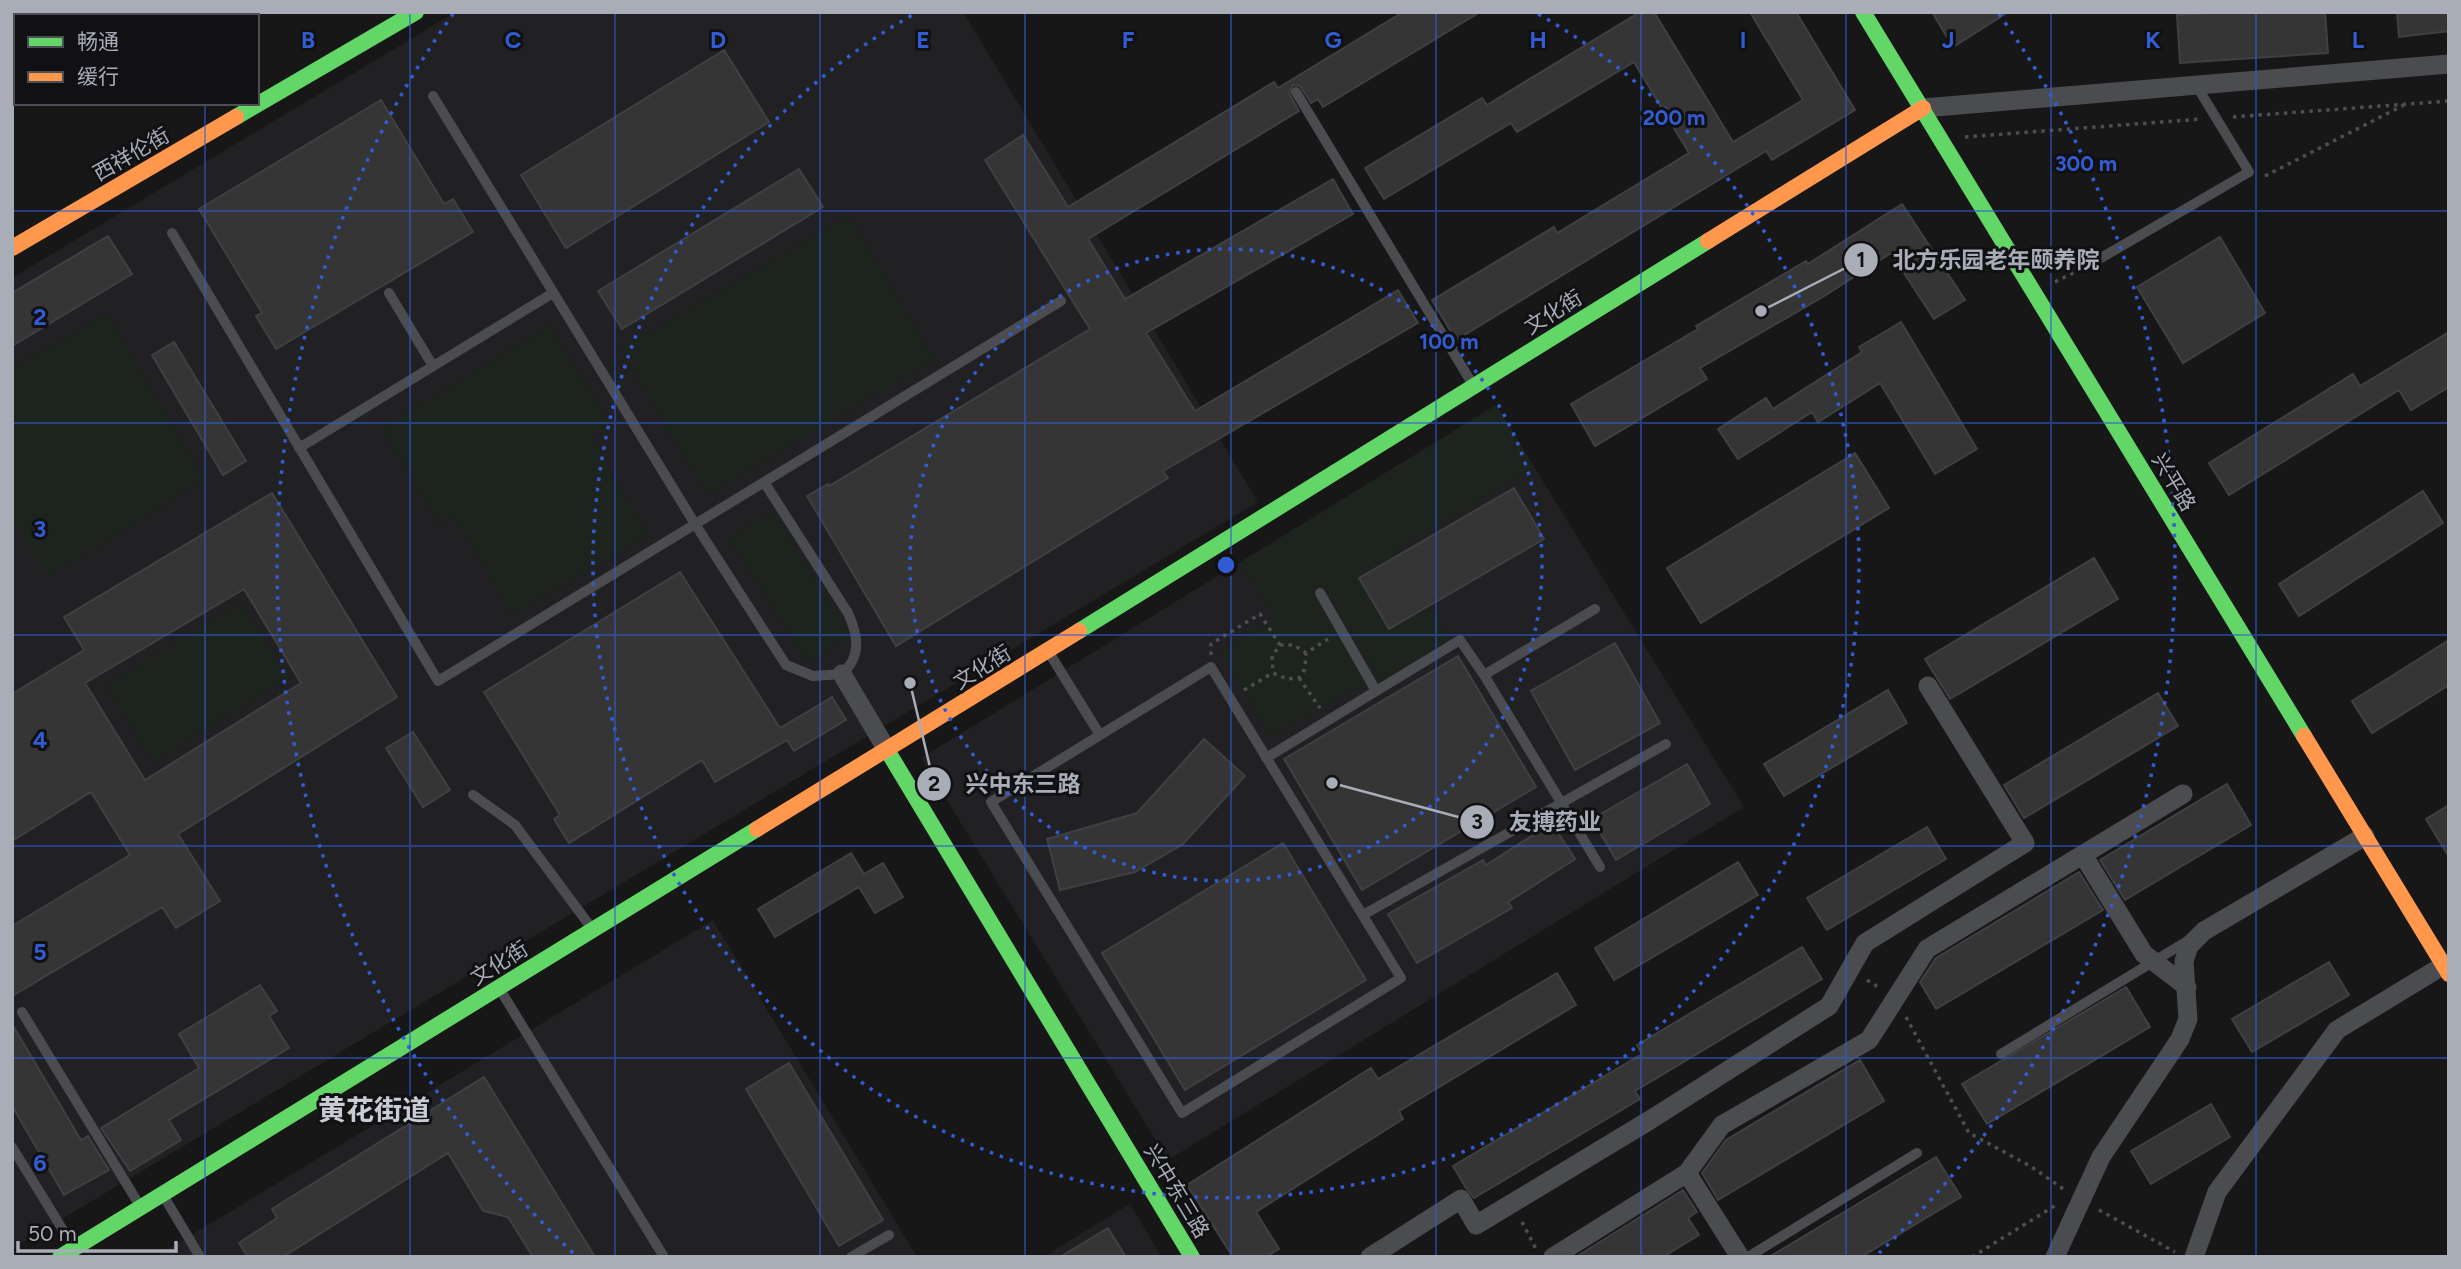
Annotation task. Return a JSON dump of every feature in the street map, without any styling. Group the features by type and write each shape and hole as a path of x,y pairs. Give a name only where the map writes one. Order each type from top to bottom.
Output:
{"street":[{"name":"西祥伦街","path":"259,103 415,12"},
{"name":"兴平路","path":"1863,12 2446,969"},
{"path":"1923,108 2449,64"},
{"name":"西祥伦街","path":"12,248 256,105"},
{"name":"文化街","path":"67,1253 887,750 1923,108"},
{"path":"842,674 887,750"},
{"path":"1370,1257 1461,1199 1476,1225 1829,1006 1865,943 2025,843 1928,686"},
{"name":"兴中东三路","path":"887,750 1192,1257"},
{"path":"1553,1257 1687,1173 1722,1125 1869,1040 1927,949 2183,794"},
{"path":"2055,1257 2076,1197 2180,1040 2188,1019 2184,961 2189,946 2204,931 2365,836"},
{"path":"2083,855 2144,954 2187,987"},
{"path":"2193,1257 2217,1192 2337,1030 2446,969"},
{"path":"1687,1173 1740,1257"}],"lane":[{"path":"2094,262 2249,172 2196,85"},
{"path":"1296,92 1474,386"},
{"path":"433,96 695,524 786,665 813,676 842,674 856,654 858,634 848,613 764,482"},
{"path":"172,233 438,681 1061,301"},
{"path":"389,293 433,366"},
{"path":"299,448 554,293"},
{"path":"1320,593 1376,691"},
{"path":"1484,675 1595,609"},
{"path":"1266,758 1460,640 1600,867"},
{"path":"1048,650 1100,735"},
{"path":"1211,667 1401,978 1182,1113 991,802 1211,667"},
{"path":"1363,915 1666,744"},
{"path":"472,794 515,825 593,930"},
{"path":"2001,1054 2204,931"},
{"path":"499,988 664,1257"},
{"path":"22,1012 141,1208"},
{"path":"12,1147 67,1253"},
{"path":"1748,1257 1917,1153"},
{"path":"162,1195 200,1257"},
{"path":"851,1257 889,1236"}],"path":[{"path":"2228,117 2449,101"},
{"path":"1942,139 2215,118"},
{"path":"1211,667 1211,644 1260,614 1280,645"},
{"path":"1306,653 1341,631"},
{"path":"1280,645 1294,645 1306,653"},
{"path":"1272,673 1272,656 1280,645"},
{"path":"1272,673 1287,679 1299,678 1306,669 1306,653"},
{"path":"1230,699 1272,673"},
{"path":"1299,678 1328,720"},
{"path":"1850,970 1896,998 1969,1133 2183,1257"},
{"path":"1972,1257 2076,1197"},
{"path":"1512,1204 1541,1257"}],"shaded area":[{"path":"456,12 963,12 1258,502 12,1249 12,278"},
{"path":"849,215 935,360 707,495 620,349"},
{"path":"107,313 205,480 48,577 12,517 12,368"},
{"path":"550,325 610,423 591,437 648,536 512,615 454,516 440,525 381,429"},
{"path":"1496,405 1744,807 1168,1160 921,758"},
{"path":"1496,405 1535,468 1398,548 1456,649 1387,688 1325,591 1315,597 1365,683 1271,737 1220,651 1275,619 1241,562"},
{"path":"772,511 850,636 807,663 729,538"},
{"path":"241,603 288,678 153,762 106,686"},
{"path":"713,920 917,1257 155,1257"},
{"path":"1130,1204 1162,1257 1043,1257"}],"building":[{"path":"1403,12 1480,12 1323,107 1318,99 1311,103 1300,86 1293,85 1289,93 1299,111 1088,239 1125,299 1333,179 1353,214 1146,333 1195,411 1398,290 1418,323 1163,471 1168,478 896,646 807,496 828,484 829,486 1090,329 985,160 1023,135 1068,207 1274,82 1278,88"},
{"path":"1640,12 1654,12 1733,142 1803,100 1750,12 1796,12 1855,110 1772,160 1766,151 1456,340 1432,300 1554,227 1557,233 1689,153 1634,62 1517,132 1511,123 1384,199 1365,168 1482,98 1487,105"},
{"path":"1932,12 2008,12 1953,47"},
{"path":"2325,12 2328,53 2180,63 2177,15"},
{"path":"2397,12 2449,12 2449,31 2399,37"},
{"path":"724,50 769,122 566,248 521,175"},
{"path":"381,100 444,204 453,199 473,232 276,349 256,316 262,313 199,209"},
{"path":"799,169 823,207 622,329 598,291"},
{"path":"1902,204 1965,300 1934,319 1891,253 1826,295 1700,368 1707,379 1595,446 1571,404 1806,261 1808,264"},
{"path":"108,236 132,274 12,346 12,293"},
{"path":"2220,237 2265,313 2183,363 2137,287"},
{"path":"1901,322 1977,449 1935,474 1880,383 1818,422 1812,412 1738,459 1718,429 1766,398 1773,409 1862,352 1859,347"},
{"path":"2449,332 2449,387 2411,410 2399,390 2229,495 2209,463 2353,374 2360,386"},
{"path":"174,342 246,461 223,475 152,355"},
{"path":"1855,453 1889,508 1701,623 1667,568"},
{"path":"1514,488 1544,539 1389,629 1359,578"},
{"path":"2423,491 2443,523 2299,616 2279,584"},
{"path":"272,493 397,697 178,834 220,901 176,928 162,907 12,996 12,926 130,855 91,792 12,841 12,694 84,650 64,617","holes":["244,589 301,683 145,780 85,683"]},
{"path":"2094,558 2118,599 1950,699 1925,659"},
{"path":"680,572 780,728 832,697 846,720 794,751 787,740 715,782 702,760 569,843 554,819 560,815 484,692"},
{"path":"2449,640 2449,685 2372,733 2352,701"},
{"path":"1615,643 1660,723 1575,770 1531,691"},
{"path":"1458,656 1536,787 1362,890 1284,759"},
{"path":"1888,690 1907,723 1784,796 1764,764"},
{"path":"2158,693 2178,726 2024,818 2004,785"},
{"path":"413,732 450,790 423,807 386,748"},
{"path":"1204,739 1245,776 1183,844 1135,872 1060,890 1047,839 1137,813"},
{"path":"1687,764 1710,804 1616,860 1592,819"},
{"path":"2227,784 2251,825 2125,900 2100,860"},
{"path":"2449,805 2449,857 2426,819"},
{"path":"1552,823 1575,859 1508,902 1512,908 1417,963 1388,914 1483,860 1486,865"},
{"path":"1927,827 1946,859 1827,930 1807,898"},
{"path":"1283,843 1366,980 1185,1090 1102,953"},
{"path":"851,853 864,874 883,863 903,897 875,913 859,887 775,937 758,909"},
{"path":"1738,862 1758,895 1614,980 1595,948"},
{"path":"2079,872 2103,910 1936,1009 1920,982 1936,958"},
{"path":"1802,947 1822,979 1635,1091 1640,1099 1474,1198 1466,1188 1453,1166 1642,1054 1637,1045"},
{"path":"2329,962 2349,995 2252,1052 2232,1019"},
{"path":"1557,973 1576,1005 1399,1111 1403,1119 1256,1212 1279,1249 1266,1257 1233,1257 1187,1185 1371,1068 1378,1079"},
{"path":"260,985 277,1011 269,1016 289,1048 169,1120 181,1140 130,1171 101,1128 199,1068 179,1034"},
{"path":"2126,987 2150,1027 1987,1124 1962,1084"},
{"path":"12,1024 81,1140 88,1136 109,1170 64,1195 12,1106"},
{"path":"1860,1060 1884,1101 1718,1200 1702,1173 1726,1140"},
{"path":"789,1063 883,1220 839,1246 746,1089"},
{"path":"484,1077 595,1257 533,1257 508,1217 483,1211 448,1153 283,1257 248,1257 239,1243 277,1218 272,1209"},
{"path":"2211,1104 2230,1137 2151,1184 2131,1151"},
{"path":"1936,1157 1961,1197 1861,1257 1769,1257"},
{"path":"1683,1190 1697,1212 1688,1218 1699,1235 1663,1257 1576,1257"},
{"path":"1108,1228 1126,1257 1060,1257"}],"traffic: fast":[{"path":"259,104 416,12"},
{"path":"1863,12 2304,736"},
{"path":"236,117 257,105"},
{"path":"1079,631 1708,241"},
{"path":"887,750 1192,1257"},
{"path":"60,1257 757,829"}],"traffic: slow":[{"path":"1708,241 1923,108"},
{"path":"12,248 236,117"},
{"path":"757,829 1079,631"},
{"path":"2304,736 2449,974"}],"place":[{"name":"北方乐园老年颐养院","path":"1761,311"},
{"name":"兴中东三路","path":"910,683"},
{"name":"友搏药业","path":"1332,783"}],"district":[{"name":"黄花街道","path":"374,1110"}]}
